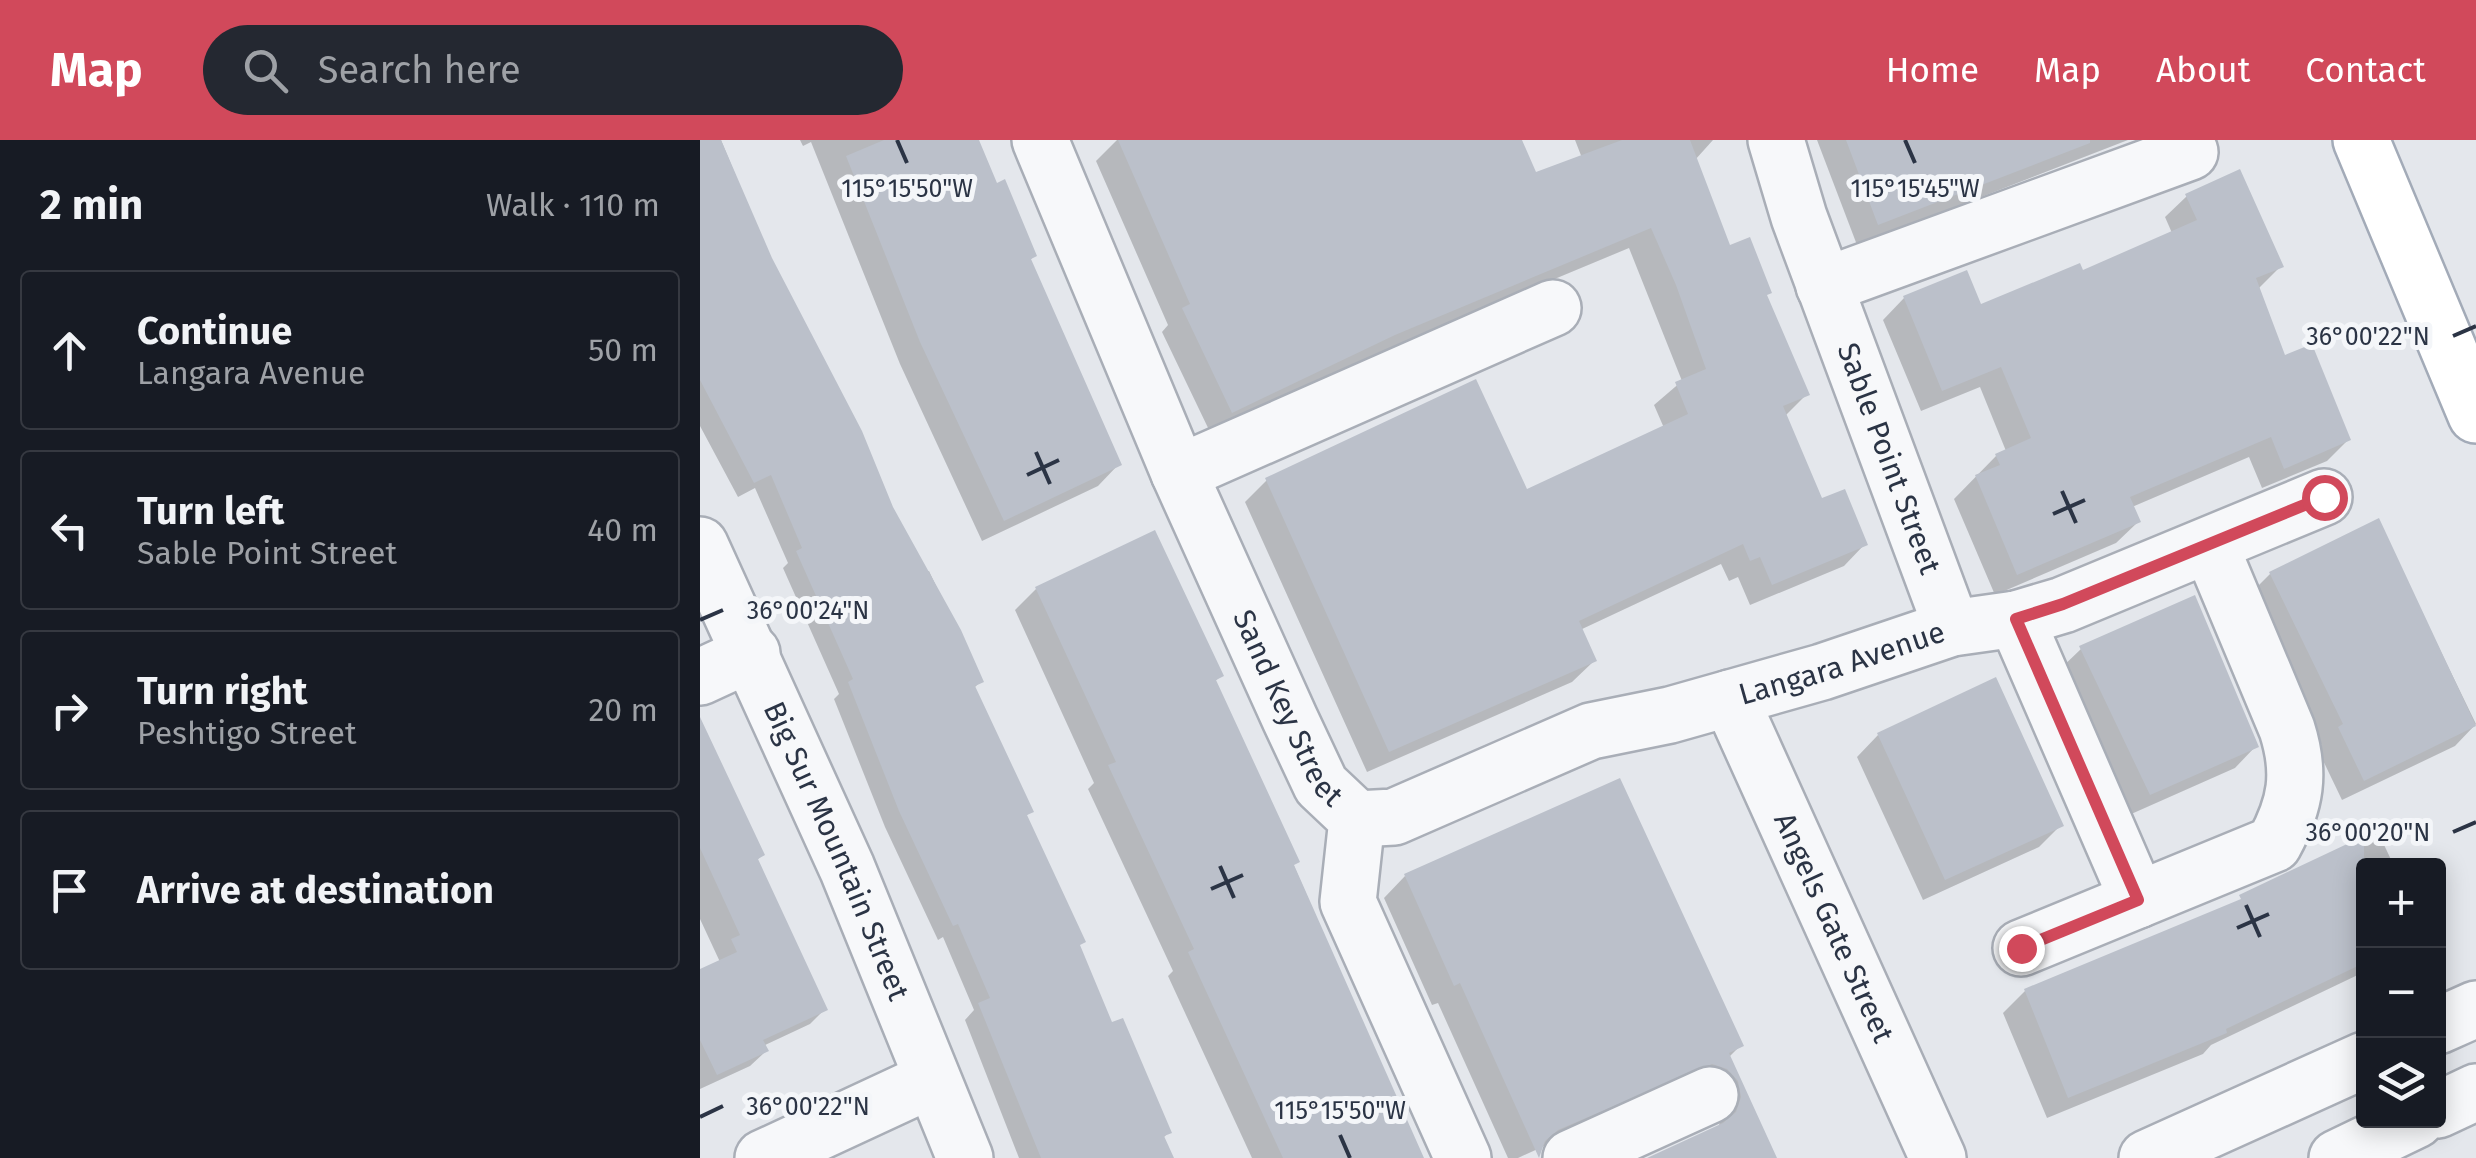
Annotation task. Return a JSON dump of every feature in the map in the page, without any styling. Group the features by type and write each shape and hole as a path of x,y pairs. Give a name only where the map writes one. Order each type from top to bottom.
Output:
{"main road":[{"path":"2361,140 2476,415"}],"street":[{"name":"Sand Key Street","path":"1040,140 1180,472 1321,785 1357,819 1348,902 1462,1158"},
{"name":"Sable Point Street","path":"1776,140 1824,286 1952,628"},
{"path":"1824,286 2190,152"},
{"path":"1180,472 1552,308"},
{"name":"Langara Avenue","path":"1357,819 1394,817 1591,730 1730,698 1952,628 2016,619 2324,497"},
{"name":"Big Sur Mountain Street","path":"700,544 847,868 965,1158"},
{"path":"2021,948 2274,844 2292,810 2296,779 2292,742 2210,544"},
{"path":"2016,619 2138,900"},
{"path":"700,678 752,653"},
{"name":"Angels Gate Street","path":"1730,698 1938,1158"},
{"path":"2446,1022 2476,1009"},
{"path":"2147,1158 2356,1064"},
{"path":"763,1158 932,1080"},
{"path":"2446,1106 2476,1092"},
{"path":"1571,1158 1710,1095"},
{"path":"2336,1158 2399,1128"}],"building":[{"path":"700,140 721,140 772,258 862,431 893,507 961,630 984,682 975,686 1034,812 1027,815 1086,942 1080,945 1112,1022 1123,1018 1172,1133 1164,1136 1174,1158 1041,1158 978,1003 990,998 958,924 953,926 899,811 848,682 853,679 796,551 802,548 771,475 754,483 700,380"},
{"path":"884,140 979,140 997,183 1005,179 1037,256 1031,259 1122,465 1004,521 920,342 846,156"},
{"path":"1118,140 1522,140 1536,172 1622,140 1690,140 1730,245 1750,237 1772,293 1767,295 1810,395 1783,406 1822,498 1845,489 1868,545 1772,585 1760,557 1750,561 1743,544 1579,621 1597,661 1389,752 1265,478 1476,379 1527,489 1688,414 1675,382 1706,369 1651,228 1395,335 1232,413 1182,308 1190,304"},
{"path":"1846,140 2090,140 2090,143 1878,225"},
{"path":"2240,169 2284,267 2256,278 2285,355 2312,344 2351,440 2284,469 2271,437 2130,497 2141,522 2017,575 1975,475 2000,465 1995,454 2031,438 2001,367 1942,391 1903,296 1967,270 1981,304 2080,263 2083,270 2197,220 2185,194"},
{"path":"2379,518 2476,726 2364,781 2338,727 2343,724 2269,572"},
{"path":"1155,530 1224,676 1216,680 1300,862 1294,865 1424,1158 1283,1158 1188,952 1194,949 1108,765 1116,762 1035,587"},
{"path":"2195,595 2259,747 2150,795 2079,646"},
{"path":"1996,677 2064,826 1945,880 1877,733"},
{"path":"700,717 765,855 758,859 828,1010 763,1040 769,1051 717,1075 700,1040 700,969 737,952 731,939 740,935 700,848"},
{"path":"1620,778 1744,1046 1729,1053 1777,1158 1647,1158 1723,1123 1736,1112 1741,1097 1738,1081 1727,1069 1712,1064 1558,1130 1545,1141 1539,1158 1460,983 1454,986 1404,874"},
{"path":"2364,836 2364,858 2356,858 2356,967 2226,1029 2227,1033 2068,1098 2024,989 2241,899 2239,895"}],"route":[{"path":"2021,948 2138,900 2016,619 2063,604 2324,497"}]}
